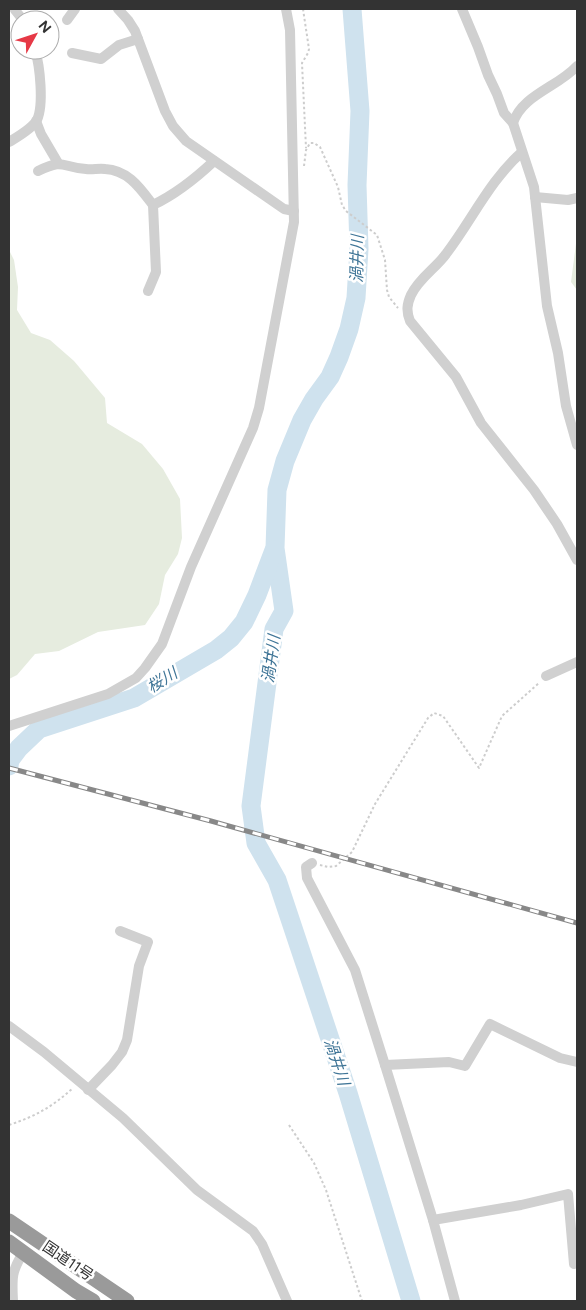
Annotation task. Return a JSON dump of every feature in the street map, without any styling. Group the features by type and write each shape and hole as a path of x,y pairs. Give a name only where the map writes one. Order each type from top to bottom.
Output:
{"highway":[{"name":"国道11号","path":"9,1222 127,1301"},
{"name":"国道11号","path":"9,1242 93,1301"}],"street":[{"path":"67,20 75,9"},
{"path":"118,9 132,25 169,120 186,141 284,209 294,210"},
{"path":"9,726 108,694 123,687 145,668 162,644 191,567 253,428 259,408 294,222 290,30 286,9"},
{"path":"462,9 488,75 498,94 504,113 512,123 534,187 547,306 558,353 566,406 577,445"},
{"path":"72,52 101,59 120,45 138,39"},
{"path":"9,142 27,130 36,120 41,83 37,60"},
{"path":"512,123 516,115 529,101 570,74 577,66"},
{"path":"36,120 41,134 58,162"},
{"path":"522,152 500,173 445,256 416,287 408,302 407,312 410,321 456,377 481,423 534,490 557,524 577,560"},
{"path":"153,204 167,198 183,187 214,161"},
{"path":"38,171 58,162 85,169 104,168 121,172 134,182 153,204 156,272 148,291"},
{"path":"535,197 568,200 577,198"},
{"path":"546,676 577,662"},
{"path":"312,863 306,867 307,878 355,970 433,1220 454,1301"},
{"path":"88,1090 112,1065 122,1052 127,1040 139,966 148,942 120,930"},
{"path":"386,1065 449,1062 465,1066 490,1024 560,1058 577,1062"},
{"path":"9,1026 123,1118 197,1190 253,1232 262,1244 287,1301"},
{"path":"433,1220 521,1205 568,1194 574,1264"},
{"path":"13,1301 12,1276 23,1253"}],"path":[{"path":"302,9 309,49 302,62 306,150 302,174"},
{"path":"306,150 310,144 314,143 320,147 338,187 342,205 346,211 378,235 385,260 389,297 397,308 407,312"},
{"path":"312,863 328,867 336,866 352,852 375,804 428,718 434,713 442,716 479,768 502,716 546,676"},
{"path":"9,1124 25,1120 54,1105 79,1082"},
{"path":"289,1125 314,1163 326,1190 362,1301"}],"shaded area":[{"path":"577,236 577,290 571,282"},
{"path":"9,250 14,260 18,287 17,310 31,333 50,340 74,361 105,398 107,423 142,444 163,469 180,499 182,538 178,554 165,575 159,604 145,625 98,632 59,651 35,654 17,675 9,679"}],"waterway":[{"name":"渦井川","path":"352,9 360,111 357,185 359,249 356,298 349,329 339,357 330,377 302,420 285,461 277,490 275,548 284,611 274,629 251,806 256,843 277,880 348,1093 411,1301"},
{"name":"桜川","path":"9,766 10,760 19,748 39,729 134,698 216,650 231,638 244,622 257,595 274,550"}],"railway":[{"path":"9,768 211,821 577,923"}]}
